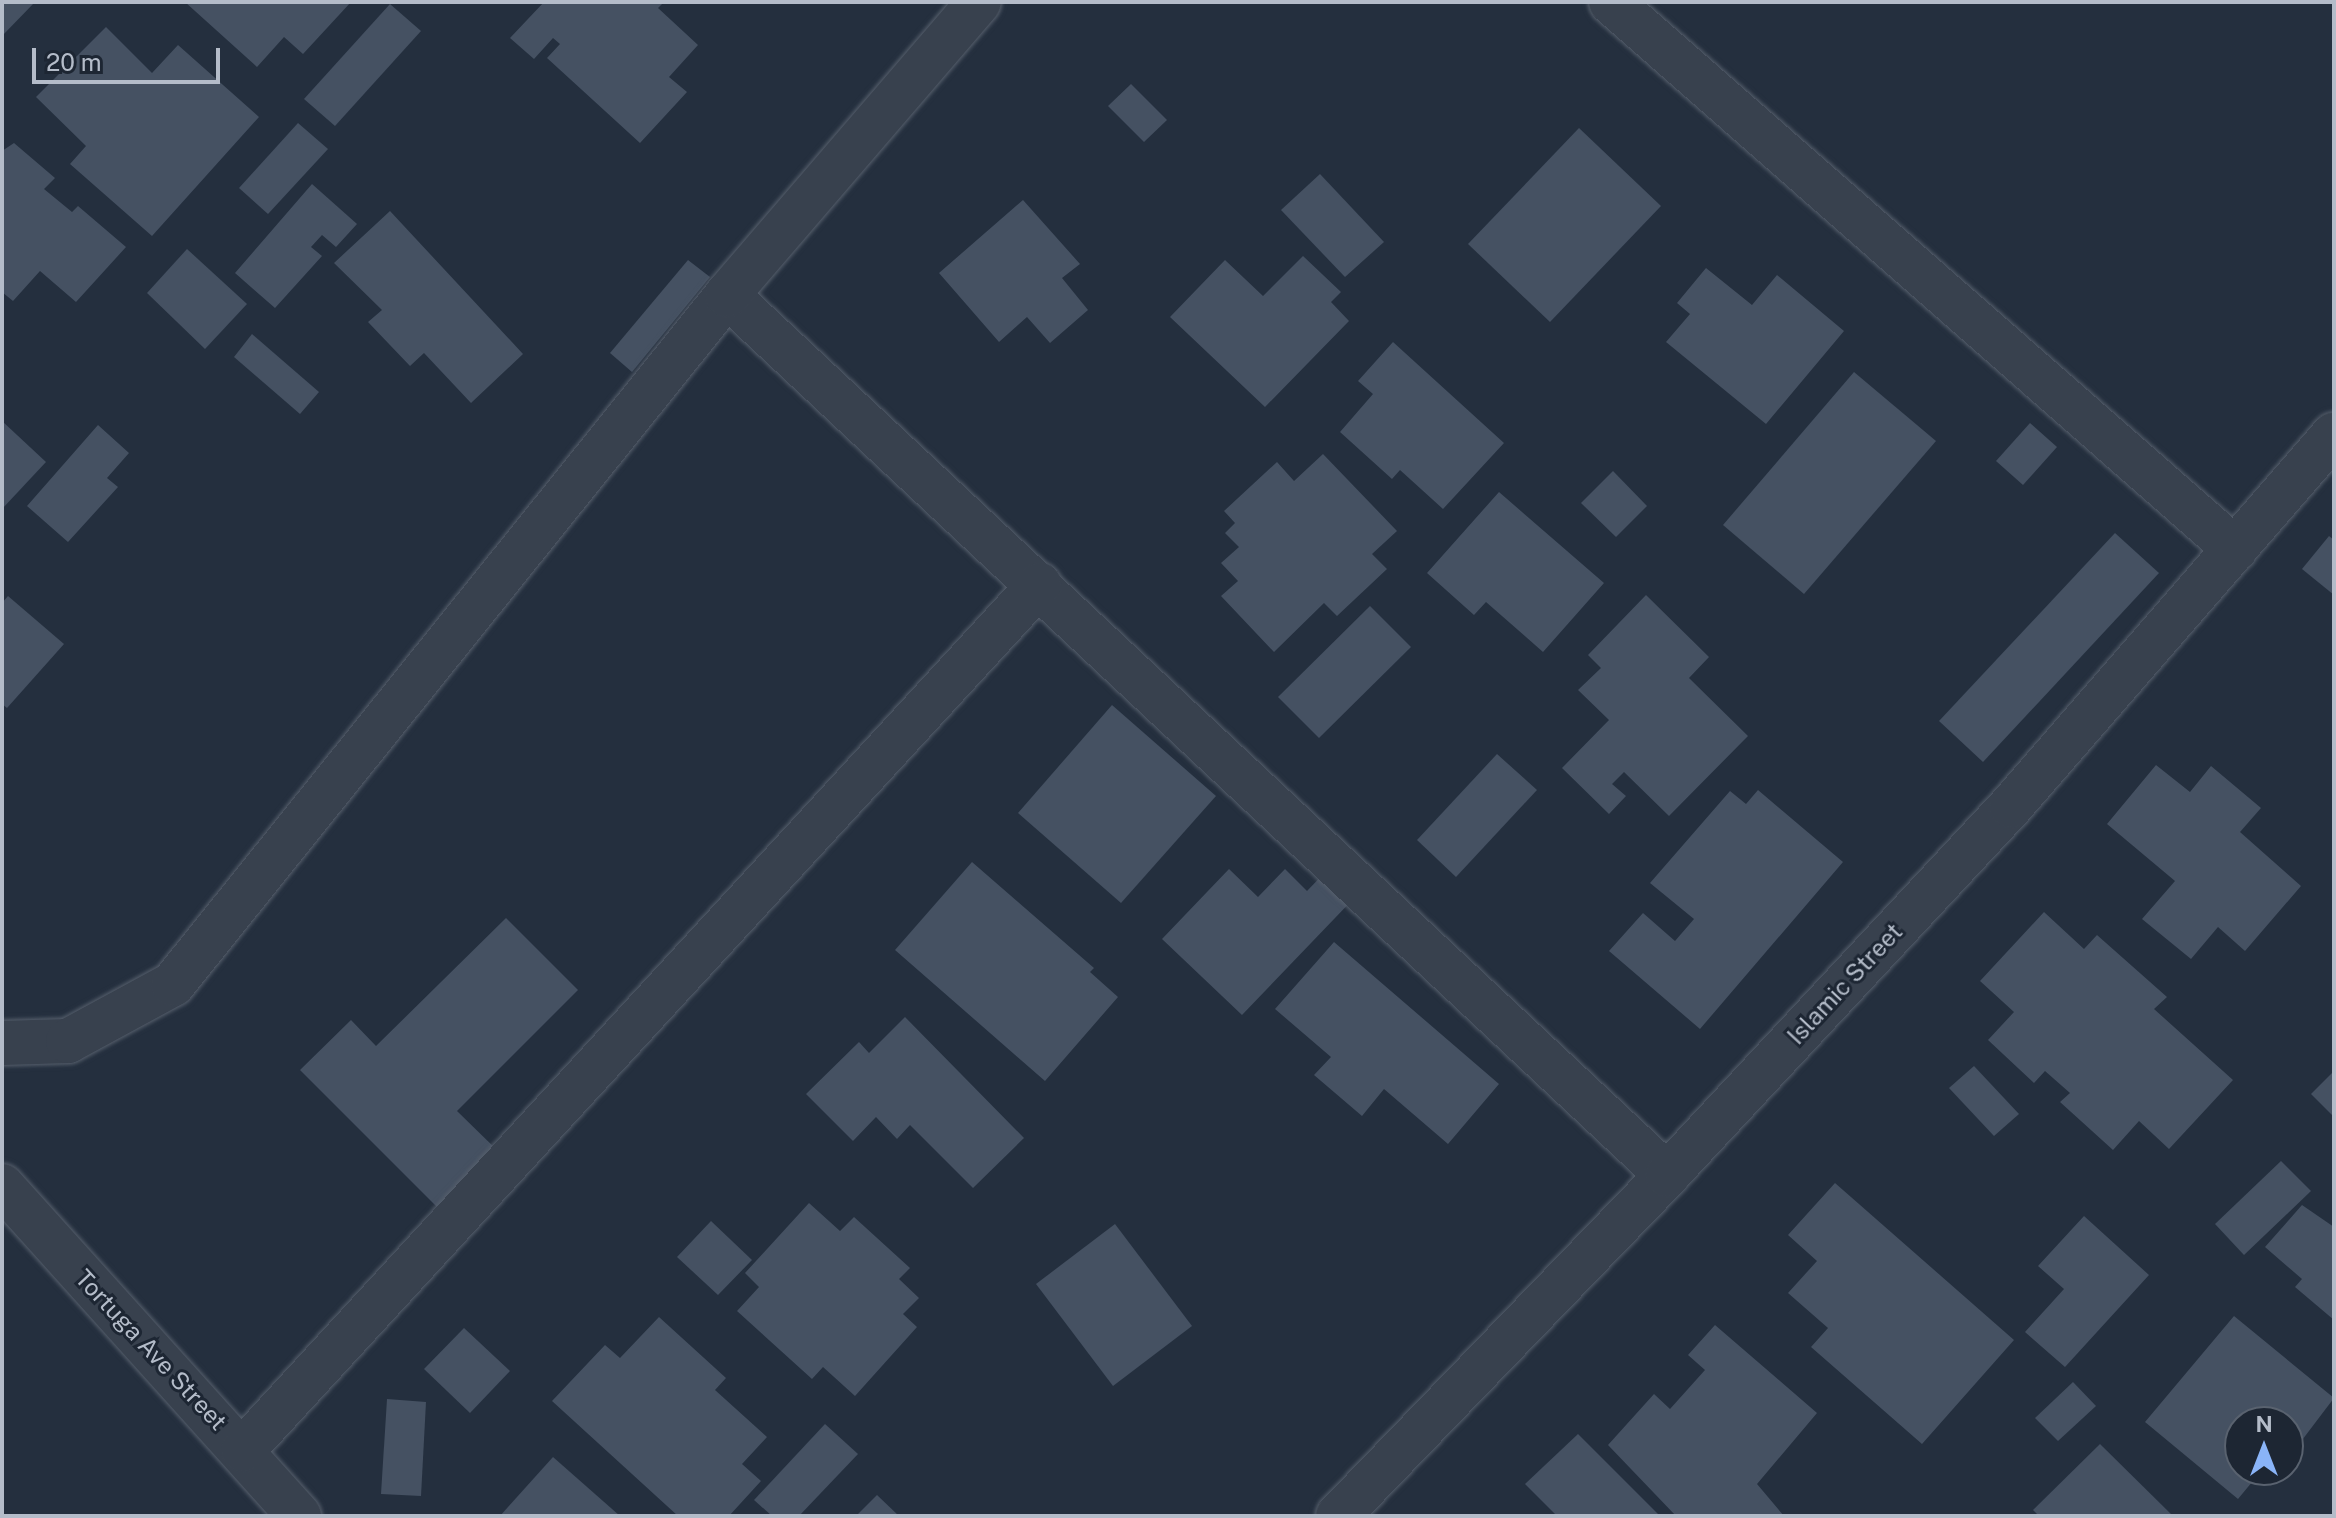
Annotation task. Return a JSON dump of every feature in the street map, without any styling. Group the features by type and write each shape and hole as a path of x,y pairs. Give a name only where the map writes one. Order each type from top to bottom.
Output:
{"street":[{"path":"2,1043 68,1041 173,984 727,295 979,2"},
{"path":"1611,2 2235,549"},
{"path":"727,295 1667,1175"},
{"name":"Islamic Street","path":"1338,1516 1667,1175 2011,806 2334,435"},
{"path":"243,1450 1039,585"},
{"name":"Tortuga Ave Street","path":"2,1186 243,1450 299,1516"}],"building":[{"path":"2,2 35,2 2,36"},
{"path":"185,2 351,2 303,54 284,37 257,67"},
{"path":"544,2 664,2 658,8 698,45 669,77 687,92 640,143 547,58 560,44 553,38 534,59 510,38"},
{"path":"390,4 421,31 335,126 304,99"},
{"path":"106,27 152,73 178,45 259,117 152,236 70,164 86,146 36,97"},
{"path":"1131,84 1167,120 1144,142 1108,106"},
{"path":"298,123 328,149 268,214 239,188"},
{"path":"1579,128 1661,206 1550,322 1468,244"},
{"path":"14,143 55,178 44,189 72,212 78,206 126,247 76,302 40,271 13,301 2,292 2,151"},
{"path":"1320,174 1384,242 1345,277 1281,210"},
{"path":"312,184 357,224 336,247 322,235 311,247 322,256 275,308 235,273"},
{"path":"1023,200 1080,264 1062,278 1088,310 1050,343 1027,317 999,342 939,273"},
{"path":"390,211 523,354 471,403 424,353 410,366 368,322 382,310 334,263"},
{"path":"187,249 247,304 205,349 147,293"},
{"path":"1303,256 1341,292 1331,302 1349,321 1265,407 1170,317 1225,260 1263,296"},
{"path":"688,260 710,277 632,372 610,353"},
{"path":"1706,268 1752,305 1777,275 1844,331 1766,424 1666,342 1690,314 1677,303"},
{"path":"252,334 319,392 300,414 234,357"},
{"path":"1393,342 1504,443 1443,509 1400,470 1392,479 1340,432 1373,394 1358,381"},
{"path":"1854,372 1936,441 1804,594 1723,525"},
{"path":"2,421 46,462 2,509"},
{"path":"2030,423 2057,447 2023,485 1996,461"},
{"path":"98,425 129,453 107,478 118,487 68,542 27,506"},
{"path":"1323,454 1397,531 1372,554 1387,569 1337,616 1324,603 1274,652 1221,596 1238,581 1221,563 1239,547 1225,533 1235,523 1224,511 1277,462 1294,481"},
{"path":"1613,471 1647,506 1616,537 1581,503"},
{"path":"1499,492 1604,583 1543,652 1486,602 1474,615 1427,573"},
{"path":"2115,533 2159,573 1983,762 1939,721"},
{"path":"2329,536 2334,540 2334,595 2302,569"},
{"path":"1646,595 1709,657 1689,678 1748,736 1669,816 1624,772 1612,784 1626,796 1609,814 1562,768 1609,720 1578,690 1601,668 1588,655"},
{"path":"8,596 64,644 7,708 2,704 2,603"},
{"path":"1370,606 1411,647 1319,738 1278,697"},
{"path":"1112,705 1216,796 1121,903 1018,813"},
{"path":"1497,754 1537,790 1456,877 1417,840"},
{"path":"2156,765 2190,792 2211,766 2261,808 2240,832 2301,886 2245,951 2218,927 2191,959 2142,919 2175,881 2107,824"},
{"path":"1758,790 1843,862 1700,1029 1609,951 1643,913 1675,941 1694,919 1650,883 1730,791 1746,804"},
{"path":"972,862 1094,968 1090,972 1118,997 1045,1081 895,950"},
{"path":"1331,866 1359,893 1242,1015 1162,939 1229,869 1258,897 1285,869 1307,891"},
{"path":"2044,912 2084,949 2097,935 2167,997 2154,1009 2233,1080 2169,1149 2139,1121 2113,1150 2060,1102 2070,1093 2045,1071 2034,1083 1988,1040 2014,1012 1980,981"},
{"path":"506,918 578,990 457,1111 499,1152 440,1210 300,1070 351,1020 376,1046"},
{"path":"1334,942 1499,1084 1448,1144 1384,1089 1362,1116 1314,1075 1331,1057 1275,1009"},
{"path":"905,1017 1024,1138 973,1188 910,1125 897,1139 876,1117 853,1141 806,1094 859,1042 869,1053"},
{"path":"1974,1066 2019,1114 1994,1136 1949,1088"},
{"path":"2334,1071 2334,1117 2311,1094"},
{"path":"2281,1161 2311,1191 2244,1255 2215,1224"},
{"path":"1835,1183 2014,1340 1922,1444 1811,1347 1828,1328 1788,1293 1817,1261 1788,1235"},
{"path":"809,1203 840,1231 854,1217 910,1268 899,1279 919,1298 903,1314 917,1327 855,1396 823,1367 812,1379 737,1311 759,1287 745,1273"},
{"path":"2302,1205 2334,1227 2334,1320 2295,1287 2302,1279 2265,1247"},
{"path":"2084,1216 2149,1275 2065,1367 2025,1332 2064,1289 2038,1266"},
{"path":"711,1221 752,1260 718,1295 677,1257"},
{"path":"1115,1224 1192,1326 1113,1386 1036,1284"},
{"path":"2234,1316 2334,1398 2304,1438 2304,1406 2224,1406 2224,1486 2249,1486 2238,1499 2145,1422"},
{"path":"659,1317 726,1378 715,1390 767,1437 742,1464 761,1481 729,1516 678,1516 552,1401 605,1345 620,1358"},
{"path":"1715,1325 1817,1413 1757,1484 1784,1516 1676,1516 1608,1445 1654,1394 1670,1409 1705,1370 1688,1355"},
{"path":"464,1328 510,1371 470,1413 424,1369"},
{"path":"2073,1382 2096,1406 2058,1441 2035,1418"},
{"path":"387,1399 426,1402 421,1496 381,1494"},
{"path":"825,1424 858,1454 799,1516 772,1516 754,1500"},
{"path":"1578,1434 1660,1516 1557,1516 1525,1484"},
{"path":"2100,1444 2173,1516 2039,1516 2033,1510"},
{"path":"553,1457 620,1516 500,1516"},
{"path":"877,1495 899,1516 856,1516"}]}
